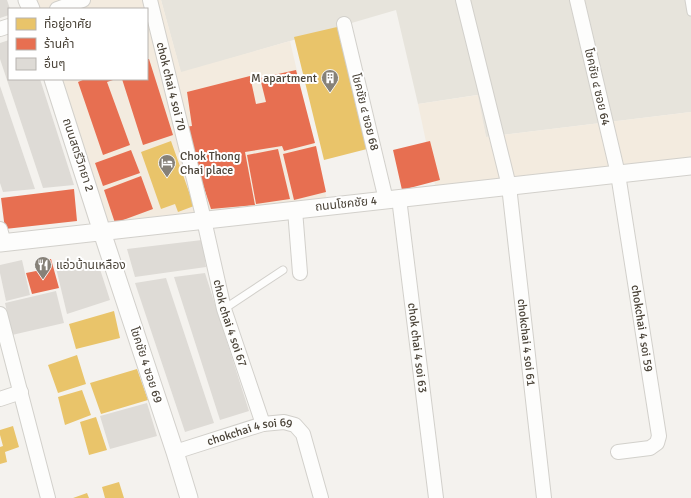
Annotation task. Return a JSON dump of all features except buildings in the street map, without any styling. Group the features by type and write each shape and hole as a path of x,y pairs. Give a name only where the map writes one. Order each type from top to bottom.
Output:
{"street":[{"path":"60,8 83,0"},
{"name":"chok chai 4 soi 70","path":"150,0 204,220"},
{"name":"chokchai 4 soi 61","path":"463,0 509,186 544,498"},
{"name":"โชคชัย ๔ ซอย 64","path":"577,0 618,174"},
{"name":"โชคชัย ๔ ซอย 68","path":"344,24 392,199"},
{"name":"ถนนสตรีวิทยา 2","path":"53,80 102,232"},
{"name":"ถนนโชคชัย 4","path":"1,238 102,232 691,166"},
{"name":"chokchai 4 soi 59","path":"618,174 658,436 657,443 650,448 618,452"},
{"name":"chok chai 4 soi 63","path":"392,199 436,498"},
{"path":"295,210 300,273"},
{"name":"chok chai 4 soi 67","path":"204,220 224,309 263,424"},
{"name":"โชคชัย 4 ซอย 69","path":"102,232 189,498"},
{"path":"0,314 48,498"},
{"path":"0,399 21,392"},
{"name":"chokchai 4 soi 69","path":"175,452 263,424 284,422 295,425 303,434 321,498"}],"lane":[{"path":"689,0 691,12"},
{"path":"224,309 284,270"}],"shaded area":[{"path":"35,0 161,0 181,72 290,41 327,200 108,221 61,80 148,80 148,8 38,8"},
{"path":"161,0 691,0 691,112 486,137 477,95 418,104 396,10 181,73"},
{"path":"478,95 486,137 691,112 691,160 436,189 418,104"}],"place":[{"name":"M apartment","path":"330,93"},
{"name":"Chok Thong Chai place","path":"167,178"},
{"name":"แอ่วบ้านเหลือง","path":"43,280"}]}
